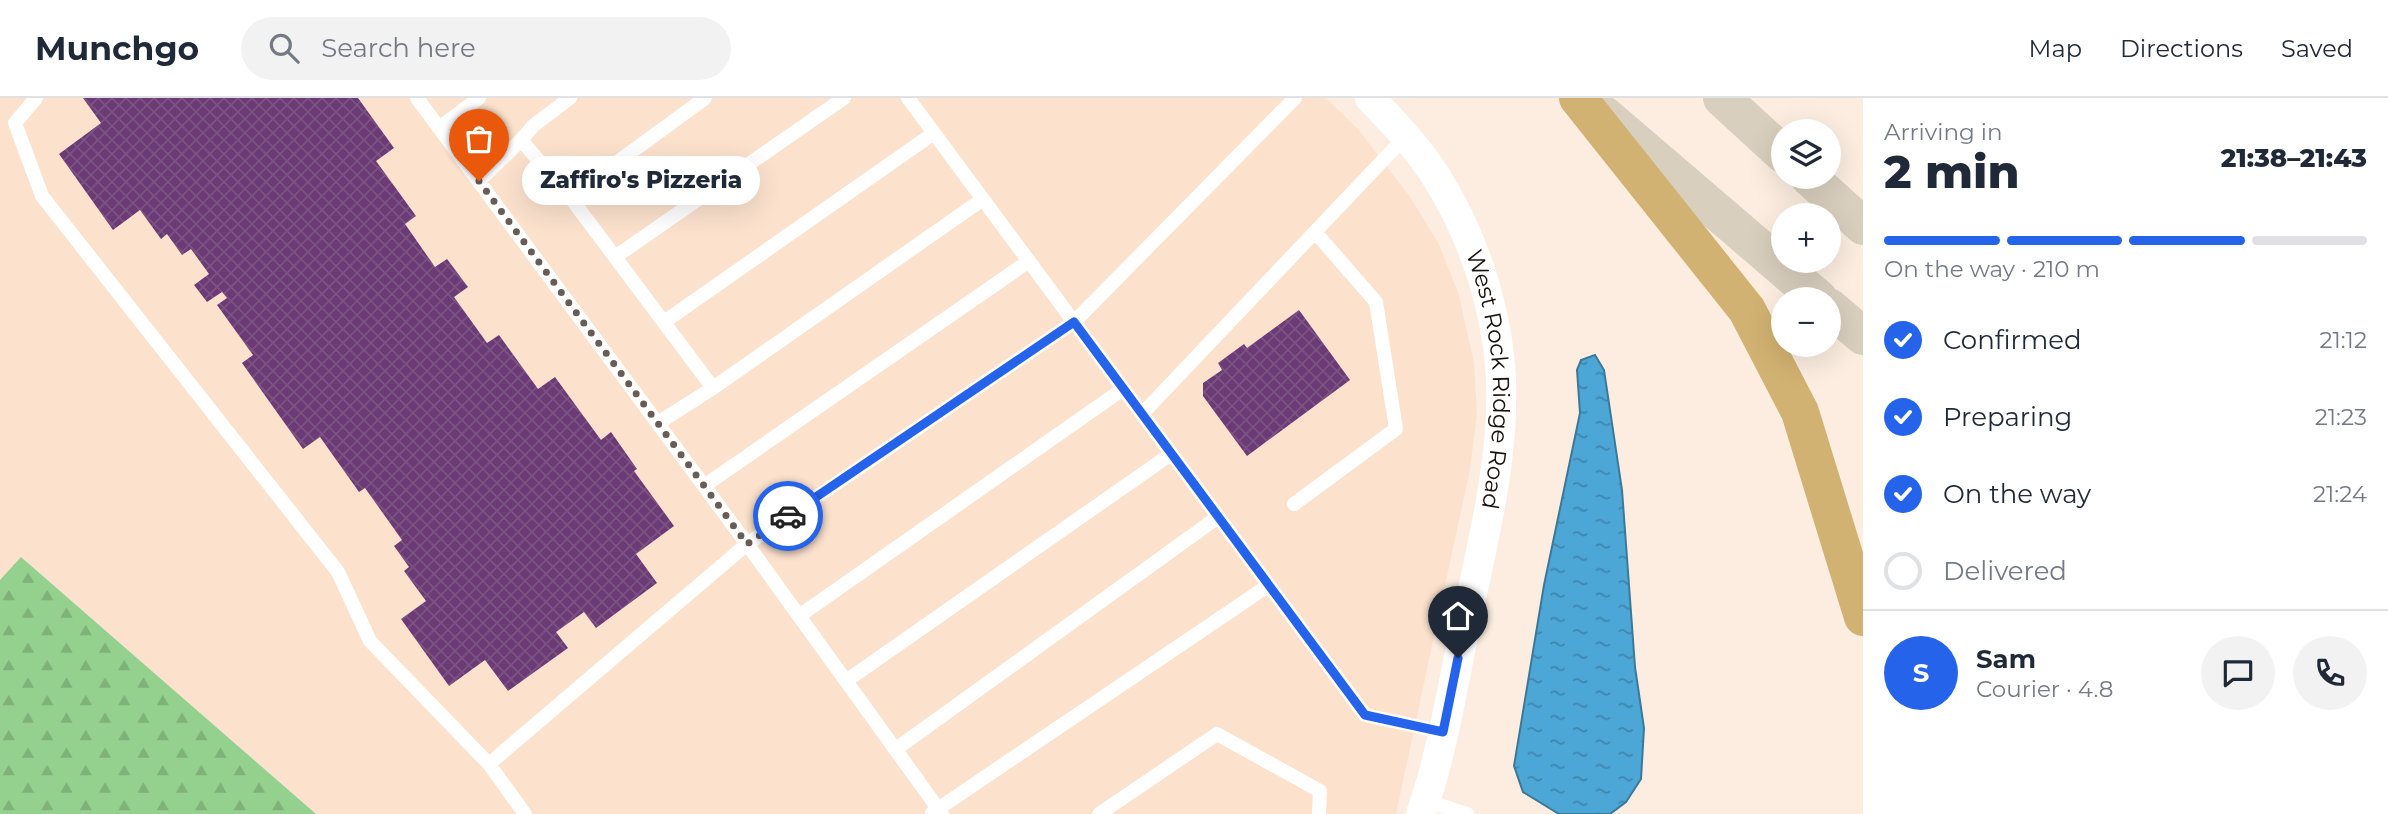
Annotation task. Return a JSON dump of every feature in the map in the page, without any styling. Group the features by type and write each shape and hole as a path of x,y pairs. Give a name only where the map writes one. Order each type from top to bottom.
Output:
{"highway":[{"path":"1581,98 1747,310 1800,412 1863,617"}],"main road":[{"path":"1581,98 1805,287"},
{"path":"1722,98 1771,143"},
{"path":"1822,189 1863,226"},
{"path":"1841,318 1863,337"}],"street":[{"name":"West Rock Ridge Road","path":"1370,98 1406,136 1435,175 1453,208 1481,274 1495,332 1501,381 1497,454 1479,560 1443,732 1424,807"}],"lane":[{"path":"36,98 15,122 42,196 338,572 370,641 489,764 525,814"},
{"path":"417,98 747,544 895,749 937,812 1269,586"},
{"path":"439,128 479,98"},
{"path":"479,181 533,126 570,98"},
{"path":"570,197 705,98"},
{"path":"615,257 844,98"},
{"path":"908,98 1365,715 1443,732"},
{"path":"489,764 747,544 1074,322 1295,98"},
{"path":"664,323 934,133"},
{"path":"1142,414 1406,136"},
{"path":"521,140 570,197 713,388"},
{"path":"658,423 713,388 983,199"},
{"path":"1294,504 1396,429 1376,302 1315,232"},
{"path":"704,486 1029,261"},
{"path":"799,616 1123,389"},
{"path":"846,681 1171,454"},
{"path":"895,749 1218,517"},
{"path":"1099,814 1217,734 1320,791 1319,814"},
{"path":"1424,807 1467,814"}],"shaded area":[{"path":"0,98 1326,98 1358,129 1410,197 1439,244 1459,295 1474,363 1477,415 1470,469 1396,814 316,814 22,558 0,580"}],"green space":[{"path":"21,557 316,814 0,814 0,580"}],"water":[{"path":"1595,355 1604,370 1622,490 1635,667 1644,728 1641,779 1626,802 1610,814 1559,814 1523,792 1514,766 1544,585 1580,413 1577,370 1581,360"}],"building":[{"path":"83,98 358,98 394,148 376,161 416,216 405,224 435,267 447,259 468,287 454,297 487,343 499,335 538,389 555,377 601,440 611,432 637,469 634,471 674,526 636,554 657,583 596,628 584,612 556,632 568,648 508,691 485,660 449,686 401,619 426,601 404,571 409,567 394,546 402,540 365,488 359,492 320,437 303,449 242,363 253,355 217,305 227,298 222,292 207,302 194,285 209,274 191,249 182,255 167,234 161,239 140,210 113,230 59,154 101,123"},
{"path":"1299,310 1350,380 1247,456 1203,396 1203,383 1222,370 1218,363 1244,344 1247,348"}],"way so far":[{"path":"479,181 747,544 788,516"}],"place":[{"name":"Zaffiro's Pizzeria","path":"479,181"}],"route":[{"path":"788,516 1074,322 1365,715 1443,732 1458,658"}]}
